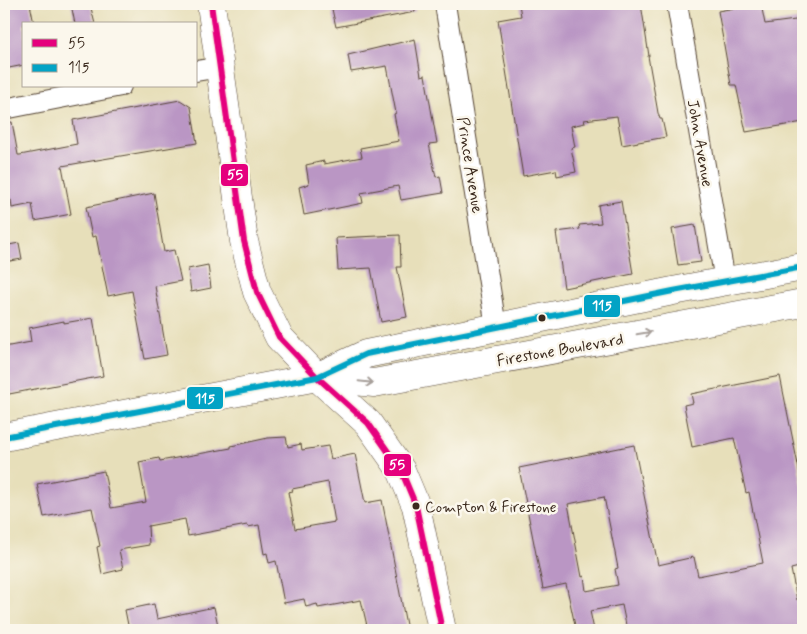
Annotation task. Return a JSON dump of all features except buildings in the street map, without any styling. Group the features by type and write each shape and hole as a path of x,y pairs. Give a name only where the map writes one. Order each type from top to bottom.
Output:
{"main road":[{"path":"211,4 209,69 256,292 279,337 317,377 368,423 401,470 416,506 442,630"},
{"name":"Firestone Boulevard","path":"4,437 317,377 366,354 803,266"},
{"name":"Firestone Boulevard","path":"317,377 374,383 803,303"}],"street":[{"name":"Prince Avenue","path":"445,4 496,327"},
{"name":"John Avenue","path":"678,4 725,282"},
{"path":"4,109 111,88"}],"transit line":[{"name":"55","path":"211,4 244,241 257,292 279,337 317,377 368,423 401,470 416,506 442,630"},
{"name":"115","path":"4,437 317,377 366,354 673,291 803,267"}],"place":[{"name":"Compton & Firestone","path":"416,506"}]}
